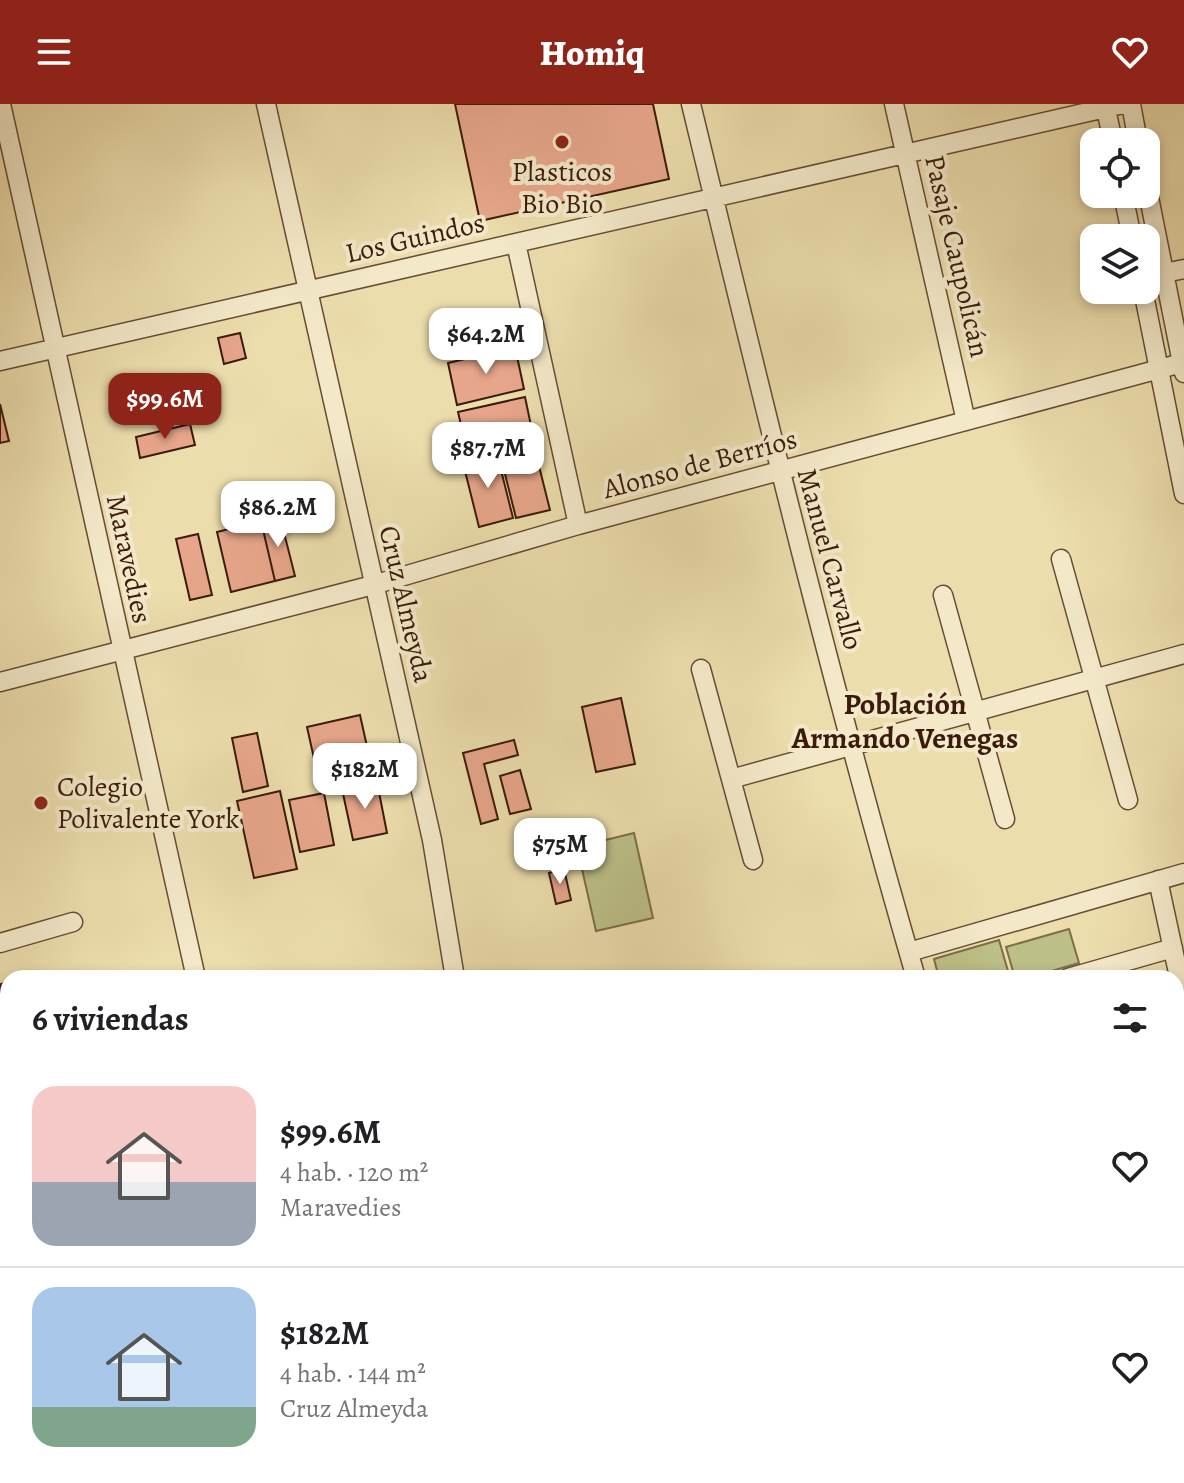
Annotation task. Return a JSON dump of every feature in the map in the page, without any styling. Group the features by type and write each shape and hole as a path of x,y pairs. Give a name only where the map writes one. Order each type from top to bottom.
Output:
{"street":[{"name":"Maravedies","path":"1,104 194,970"},
{"name":"Cruz Almeyda","path":"266,104 434,853 454,970"},
{"name":"Manuel Carvallo","path":"691,104 779,472 850,746 914,970"},
{"name":"Pasaje Caupolicán","path":"894,104 966,421"},
{"path":"1131,104 1135,128"},
{"name":"Los Guindos","path":"0,361 1111,105"},
{"path":"1111,105 1112,128"},
{"path":"1151,208 1183,368"},
{"path":"516,243 578,525"},
{"path":"1164,273 1184,269"},
{"path":"1146,304 1184,494"},
{"name":"Alonso de Berríos","path":"0,682 373,585 578,525 1159,369 1183,368"},
{"path":"1061,559 1128,800"},
{"path":"943,595 1005,819"},
{"path":"731,779 1184,654"},
{"path":"701,669 753,860"},
{"path":"909,952 1184,873"},
{"path":"1158,880 1178,970"},
{"path":"0,943 73,922"},
{"path":"1096,970 1173,948"}],"green space":[{"path":"634,833 653,918 596,931 577,847"},
{"path":"1069,929 1079,963 1055,970 1013,970 1006,947"},
{"path":"999,940 1008,970 937,970 934,959"}],"building":[{"name":"Plasticos Bio Bio","path":"455,104 653,104 669,179 480,221"},
{"path":"240,333 246,358 224,364 218,338"},
{"path":"515,347 524,389 457,405 448,363"},
{"path":"525,397 534,440 468,455 458,412"},
{"path":"0,404 9,441 0,443"},
{"path":"190,424 195,445 140,458 136,437"},
{"path":"534,446 550,510 516,518 500,454"},
{"path":"497,454 513,518 479,527 463,463"},
{"path":"280,517 295,576 275,581 261,521"},
{"path":"261,521 275,581 231,592 217,532"},
{"path":"198,534 212,595 190,600 176,539"},
{"path":"621,698 635,764 596,772 582,707"},
{"path":"360,715 368,751 315,763 307,727"},
{"path":"257,733 268,786 243,792 232,738"},
{"path":"514,740 518,755 484,764 498,819 481,824 463,753"},
{"path":"520,770 531,809 510,814 500,776"},
{"path":"377,782 387,833 353,840 342,789"},
{"path":"280,791 297,869 254,878 237,801"},
{"path":"324,793 334,845 300,852 289,800"},
{"path":"554,824 561,855 545,858 538,827"},
{"path":"564,869 571,900 556,904 549,873"}],"place":[{"name":"Plasticos Bio Bio","path":"562,142"},
{"name":"Colegio Polivalente York","path":"41,803"}],"district":[{"name":"Población Armando Venegas","path":"905,721"}]}
